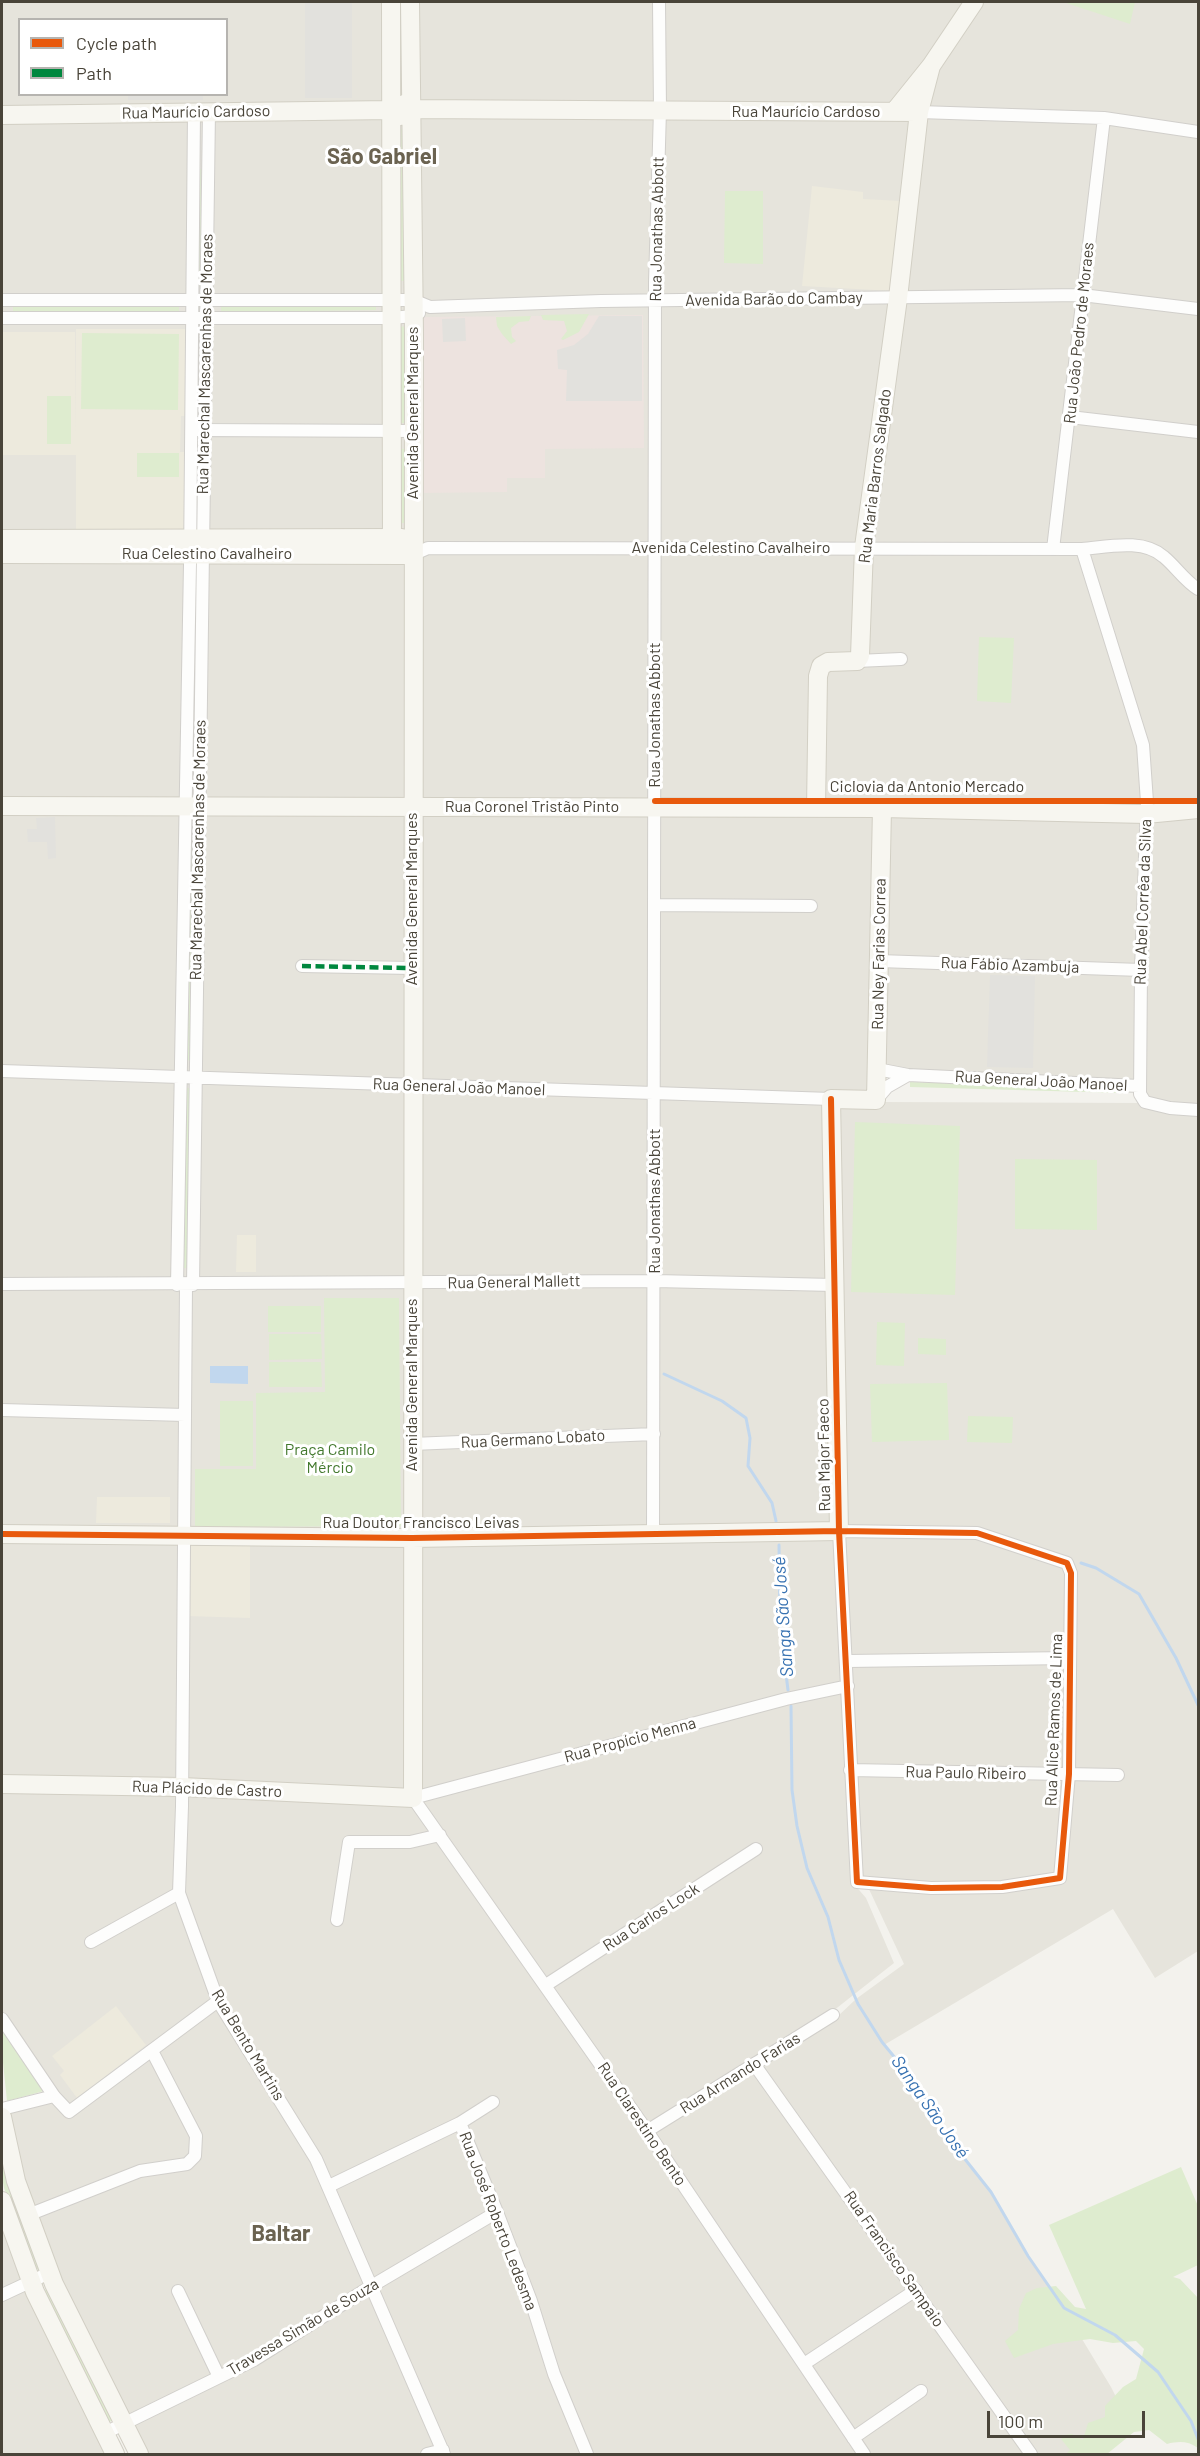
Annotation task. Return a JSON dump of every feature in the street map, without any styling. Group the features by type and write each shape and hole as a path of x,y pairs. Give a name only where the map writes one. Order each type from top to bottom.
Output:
{"main road":[{"name":"Avenida General Marques","path":"391,2 392,547"},
{"name":"Avenida General Marques","path":"410,2 413,207 419,308 414,431 417,547 412,806 413,1797"},
{"path":"894,112 931,66 974,2"},
{"name":"Rua Maria Barros Salgado","path":"857,661 860,656 864,547 898,298 919,112 931,66"},
{"name":"Rua Maurício Cardoso","path":"2,115 391,110 400,103 412,109 919,112"},
{"path":"392,207 413,207"},
{"name":"Rua Celestino Cavalheiro","path":"2,540 196,546 417,547"},
{"name":"Rua Celestino Cavalheiro","path":"2,554 196,546"},
{"path":"816,808 818,676 821,666 828,662 857,661"},
{"name":"Rua Coronel Tristão Pinto","path":"2,806 882,808 1146,814 1198,809"},
{"name":"Rua Ney Farias Correa","path":"876,1100 882,808"},
{"name":"Rua General João Manoel","path":"831,1099 876,1100"},
{"name":"Rua Major Faeco","path":"831,1099 840,1531"},
{"name":"Rua Doutor Francisco Leivas","path":"2,1534 412,1538 653,1536 840,1531"},
{"name":"Rua Plácido de Castro","path":"2,1784 182,1787 413,1797"},
{"path":"2,2117 16,2181 49,2273 139,2454"},
{"path":"2,2201 31,2280 115,2454"}],"street":[{"name":"Rua Jonathas Abbott","path":"653,1536 655,301 660,110 659,2"},
{"name":"Rua Marechal Mascarenhas de Moraes","path":"196,546 191,430 192,300 194,158 201,112"},
{"name":"Rua Marechal Mascarenhas de Moraes","path":"183,1535 185,1285 181,1077 192,806 196,546 204,431 208,158 201,112"},
{"name":"Rua Maurício Cardoso","path":"919,112 1104,118 1198,132"},
{"name":"Rua João Pedro de Moraes","path":"1053,549 1104,118"},
{"path":"194,158 208,158"},
{"name":"Avenida Barão do Cambay","path":"2,318 206,318 392,309 655,301 1082,295 1198,309"},
{"name":"Avenida Barão do Cambay","path":"2,300 206,300 392,309 419,308"},
{"path":"1070,417 1198,432"},
{"path":"191,430 414,431"},
{"name":"Avenida Celestino Cavalheiro","path":"417,547 1082,549 1134,545 1162,555 1190,584 1198,589"},
{"name":"Rua Abel Corrêa da Silva","path":"1082,549 1143,745 1146,814 1139,1086"},
{"path":"857,661 901,659"},
{"name":"Rua Marechal Mascarenhas de Moraes","path":"185,1285 195,1078 192,806"},
{"path":"655,905 811,906"},
{"name":"Rua Fábio Azambuja","path":"879,961 1141,970"},
{"path":"302,966 412,968"},
{"name":"Rua General João Manoel","path":"877,1069 908,1075 1139,1086 1140,1094 1145,1102 1170,1108 1198,1110"},
{"name":"Rua General João Manoel","path":"2,1071 831,1099"},
{"path":"876,1100 887,1087 908,1075"},
{"name":"Rua General Mallett","path":"2,1284 185,1285 655,1281 834,1285"},
{"path":"2,1410 185,1415"},
{"name":"Rua Germano Lobato","path":"412,1444 654,1434"},
{"name":"Rua Alice Ramos de Lima","path":"840,1531 977,1533 1066,1563 1071,1573 1069,1774 1060,1878"},
{"name":"Rua Major Faeco","path":"840,1531 857,1882 931,1888 1002,1887 1060,1878"},
{"name":"Rua Bento Martins","path":"183,1535 182,1787 179,1893 218,2001 316,2159 330,2186 370,2287 443,2452"},
{"path":"848,1661 1070,1658"},
{"name":"Rua Propício Menna","path":"413,1797 774,1702 848,1686"},
{"name":"Rua Paulo Ribeiro","path":"850,1770 1118,1775"},
{"name":"Rua Clarestino Bento","path":"413,1797 647,2131 864,2454"},
{"path":"338,1920 349,1842 410,1842 440,1835"},
{"name":"Rua Carlos Lock","path":"546,1985 756,1850"},
{"path":"91,1942 179,1893"},
{"path":"2,2019 54,2096 69,2112 218,2001"},
{"name":"Rua Armando Farias","path":"647,2131 833,2015"},
{"path":"28,2215 140,2171 187,2164 195,2156 196,2136 152,2051"},
{"name":"Rua Francisco Sampaio","path":"754,2064 1031,2454"},
{"path":"2,2109 54,2096"},
{"path":"460,2123 493,2102"},
{"name":"Rua José Roberto Ledesma","path":"330,2186 460,2123 497,2212 531,2301 554,2374 587,2454"},
{"name":"Travessa Simão de Souza","path":"105,2433 254,2360 370,2287 497,2212"},
{"path":"2,2295 49,2273"},
{"path":"804,2364 916,2290"},
{"path":"178,2291 219,2378"},
{"path":"853,2438 921,2391"},
{"path":"427,2454 443,2452"}],"shaded area":[{"path":"2,2 410,2 413,1798 2,1784"},
{"path":"305,2 352,2 352,98 305,98"},
{"path":"415,2 656,2 657,106 418,104"},
{"path":"663,2 967,2 892,107 663,104"},
{"path":"981,2 1198,2 1198,128 925,108 934,69"},
{"path":"128,96 203,96 203,100 128,100"},
{"path":"418,114 657,115 652,298 432,304 419,298"},
{"path":"924,115 1101,120 1079,292 903,294"},
{"path":"664,116 913,117 893,294 658,297"},
{"path":"1107,121 1198,135 1198,306 1086,291"},
{"path":"812,186 863,192 863,199 901,201 893,291 802,286"},
{"path":"1079,298 1051,544 869,544 903,301"},
{"path":"1086,298 1198,312 1198,429 1073,414"},
{"path":"892,301 859,543 658,545 659,304"},
{"path":"652,304 652,546 429,545 418,538 418,318 431,310"},
{"path":"643,315 644,448 545,449 545,478 507,478 507,492 421,493 421,317"},
{"path":"599,316 642,316 642,401 566,401 567,370 558,369 557,350 574,345 588,334"},
{"path":"465,318 466,341 443,342 442,319"},
{"path":"76,329 186,329 186,416 181,416 180,452 184,452 184,532 76,531 76,455 2,455 2,332 75,332 76,434"},
{"path":"1071,420 1198,436 1198,586 1163,551 1057,545"},
{"path":"1134,546 1160,557 1194,589 1198,600 1198,804 1149,808 1146,744 1086,552"},
{"path":"858,550 855,654 828,656 810,802 658,802 658,552"},
{"path":"869,550 1080,552 1140,745 1143,808 821,802 825,670 866,657"},
{"path":"428,552 652,552 652,802 417,801 418,556"},
{"path":"417,812 652,813 652,1090 417,1083"},
{"path":"658,813 877,814 872,1095 658,1091"},
{"path":"887,814 1143,819 1137,967 884,958"},
{"path":"1198,815 1198,1106 1171,1104 1147,1098 1142,1083 1149,818"},
{"path":"55,817 56,858 48,859 47,842 28,842 27,829 37,829 36,818"},
{"path":"884,964 1137,973 1135,1081 908,1072 882,1067"},
{"path":"990,975 1035,976 1033,1068 987,1067"},
{"path":"417,1089 652,1097 651,1278 417,1280"},
{"path":"659,1097 826,1103 830,1282 658,1278"},
{"path":"882,1102 1143,1103 1198,1113 1198,1951 1155,1978 1113,1909 884,2045 916,2082 953,2144 992,2194 1028,2256 1062,2306 1111,2387 1129,2423 1088,2454 1035,2454 759,2065 837,2017 856,1999 904,1964 868,1887 1062,1881 1072,1771 1074,1571 979,1530 845,1528 836,1105"},
{"path":"237,1235 256,1235 256,1272 236,1272"},
{"path":"658,1284 829,1288 834,1526 656,1530"},
{"path":"651,1285 650,1431 418,1441 417,1287"},
{"path":"650,1437 650,1530 417,1533 417,1448"},
{"path":"97,1497 170,1497 170,1523 96,1523"},
{"path":"839,1531 977,1533 1067,1563 1071,1573 1060,1878 1002,1887 857,1882"},
{"path":"836,1537 845,1683 418,1792 417,1543"},
{"path":"186,1544 250,1544 250,1618 187,1616"},
{"path":"845,1690 854,1884 866,1898 894,1963 833,2011 649,2127 419,1800"},
{"path":"2,1789 178,1792 178,1898 215,1999 70,2108 56,2093 2,2014"},
{"path":"185,1792 413,1803 435,1833 352,1845 439,1838 572,2027 860,2454 591,2454 456,2121 331,2182 222,2001 182,1893"},
{"path":"116,2006 146,2045 77,2098 60,2075 64,2071 52,2056"},
{"path":"218,2006 313,2160 367,2286 253,2356 128,2419 55,2274 34,2216 141,2174 189,2167 200,2145 156,2052"},
{"path":"151,2056 193,2134 191,2156 31,2209 6,2111 54,2099 70,2116"},
{"path":"754,2068 911,2289 805,2359 652,2132"},
{"path":"458,2127 493,2211 372,2282 333,2188"},
{"path":"2,2201 115,2454 2,2454"},
{"path":"496,2217 584,2454 448,2454 375,2289"},
{"path":"369,2292 438,2448 415,2454 144,2454 130,2425"},
{"path":"915,2294 1028,2454 869,2454 853,2433 808,2364"}],"green space":[{"path":"1063,2 1135,2 1130,24"},
{"path":"400,129 406,129 406,281 400,281"},
{"path":"196,169 205,169 203,287 194,286"},
{"path":"725,191 763,191 763,264 724,263"},
{"path":"376,304 376,310 221,312 221,306"},
{"path":"179,305 179,311 13,312 13,306"},
{"path":"589,314 579,332 563,340 561,339 567,331 564,321 543,320 541,315"},
{"path":"531,316 529,321 519,322 511,328 512,337 516,341 511,344 497,326 496,317"},
{"path":"407,326 408,423 399,423 399,327"},
{"path":"82,333 179,334 178,410 81,409"},
{"path":"47,396 71,396 71,444 47,444"},
{"path":"400,449 408,449 408,523 400,523"},
{"path":"137,453 179,453 179,477 137,477"},
{"path":"194,567 198,567 193,790 189,789"},
{"path":"979,637 1014,638 1011,703 977,701"},
{"path":"189,819 194,819 191,1061 186,1060"},
{"path":"910,1082 1121,1089 1121,1093 910,1087"},
{"path":"185,1088 191,1088 188,1268 182,1268"},
{"path":"855,1122 960,1126 955,1295 851,1292"},
{"path":"1015,1159 1097,1160 1097,1230 1015,1229"},
{"name":"Praça Camilo Mércio","path":"324,1298 399,1298 401,1526 195,1527 195,1469 256,1469 256,1393 325,1392"},
{"path":"268,1306 321,1306 321,1332 268,1332"},
{"path":"877,1322 905,1323 904,1366 876,1365"},
{"path":"269,1334 321,1334 322,1359 269,1360"},
{"path":"918,1338 946,1339 946,1355 918,1354"},
{"path":"269,1362 321,1362 322,1387 269,1387"},
{"path":"947,1383 949,1440 872,1442 870,1384"},
{"path":"220,1401 253,1401 253,1466 220,1466"},
{"path":"968,1416 1013,1417 1012,1443 967,1442"},
{"path":"2,2025 44,2091 7,2101 2,2053"},
{"path":"2,2149 41,2268 34,2270 4,2188"},
{"path":"1181,2167 1198,2206 1198,2265 1173,2277 1180,2279 1198,2298 1198,2448 1183,2442 1167,2444 1149,2430 1134,2432 1107,2454 1066,2454 1070,2450 1061,2439 1065,2435 1072,2434 1083,2440 1088,2423 1105,2417 1105,2406 1123,2387 1136,2379 1144,2349 1136,2341 1113,2343 1090,2339 1053,2344 1014,2358 1005,2341 1018,2330 1019,2309 1026,2293 1037,2288 1056,2286 1075,2307 1086,2309 1049,2225"},
{"path":"49,2288 113,2420 107,2423 43,2291"}],"water":[{"path":"210,1366 248,1366 248,1384 210,1383"}],"waterway":[{"name":"Sanga São José","path":"664,1374 722,1401 746,1418 750,1438 748,1466 772,1503 776,1521"},
{"name":"Sanga São José","path":"779,1545 780,1626 788,1690"},
{"path":"1081,1563 1096,1568 1139,1594 1176,1658 1198,1705"},
{"name":"Sanga São José","path":"791,1706 792,1790 797,1826 807,1868 828,1917 839,1960 858,2004 882,2042 915,2082 953,2144 991,2192 1028,2256 1064,2308 1115,2335 1158,2372 1191,2421 1198,2439"}],"marked path":[{"path":"302,966 412,968"}],"cycle path":[{"name":"Ciclovia da Antonio Mercado","path":"655,801 1198,801"},
{"path":"2,1534 412,1538 839,1531 977,1533 1067,1563 1071,1573 1069,1774 1060,1878 1002,1887 931,1888 857,1882 839,1531 831,1099"}],"district":[{"name":"São Gabriel","path":"382,157"},
{"name":"Baltar","path":"281,2234"}]}
